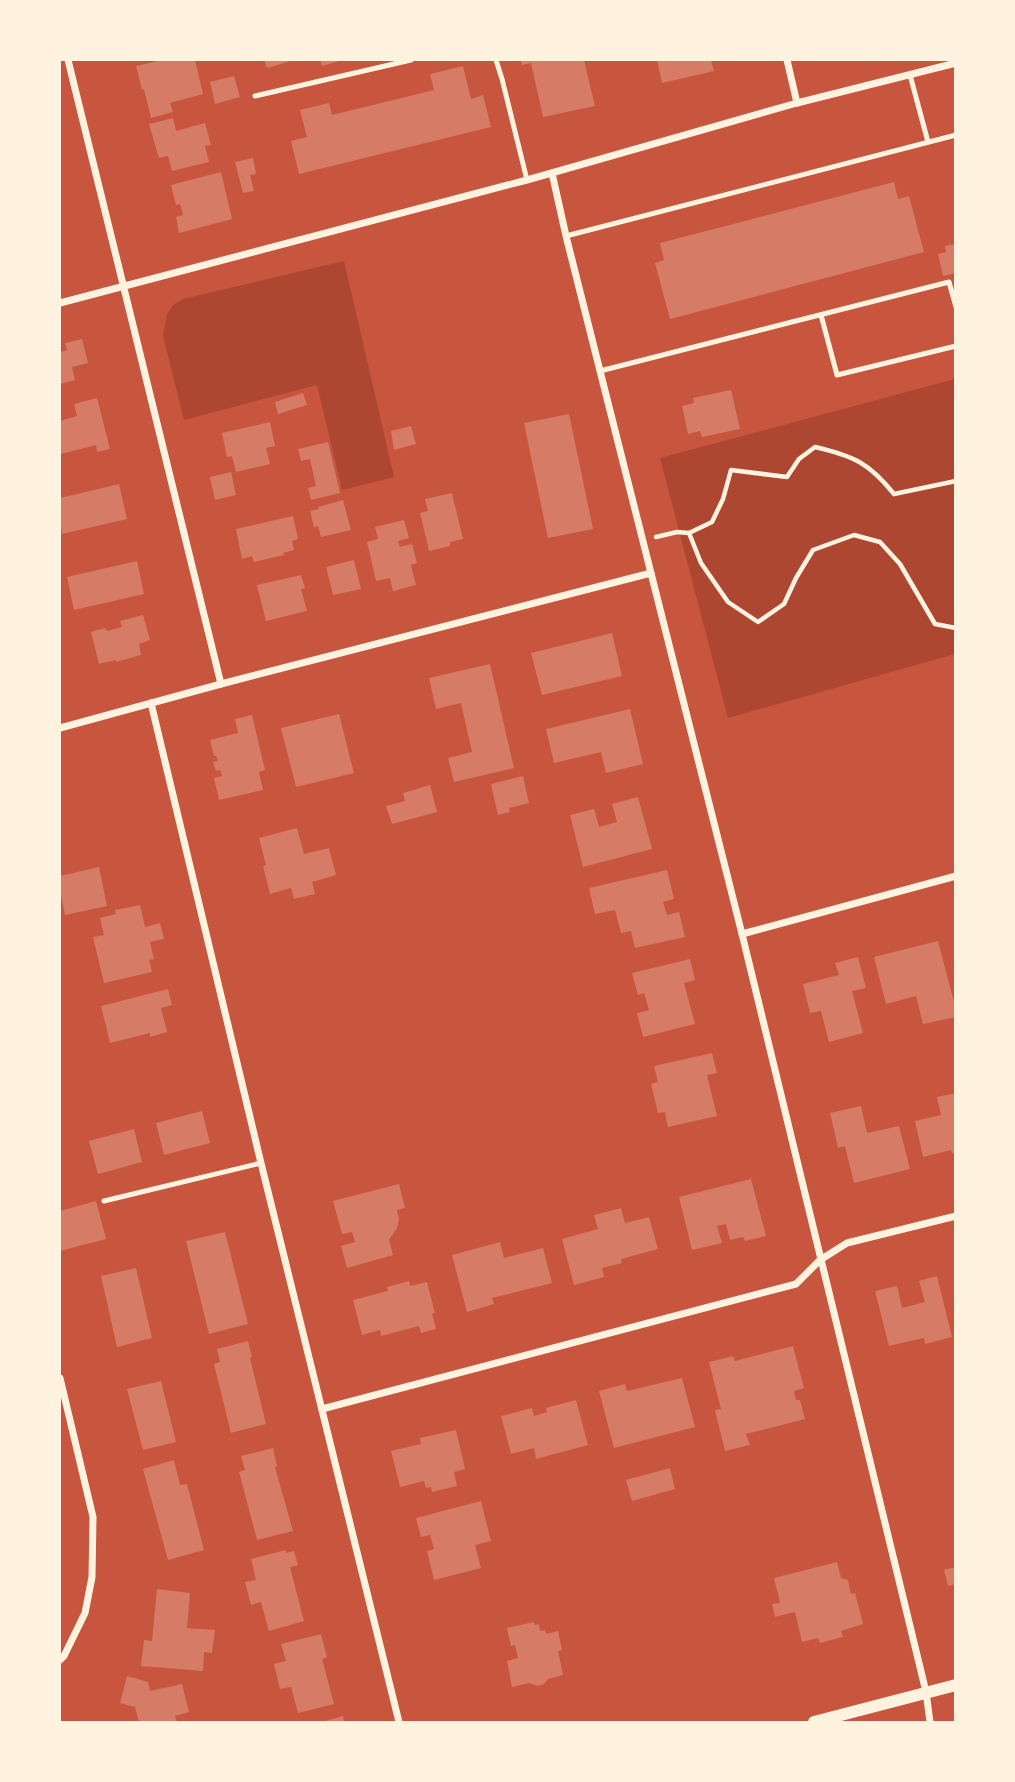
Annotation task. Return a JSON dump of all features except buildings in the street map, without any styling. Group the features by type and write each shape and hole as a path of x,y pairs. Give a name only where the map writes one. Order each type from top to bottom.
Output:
{"street":[{"path":"68,60 221,684"},
{"path":"787,60 797,103"},
{"path":"60,303 527,180 797,103 956,63"},
{"path":"552,173 926,1692 930,1723"},
{"path":"60,728 650,573"},
{"path":"151,703 399,1723"},
{"path":"741,934 956,876"},
{"path":"322,1409 796,1284 820,1260 847,1243 956,1216"},
{"path":"60,1378 93,1517 92,1577 85,1613 60,1660"},
{"path":"814,1723 956,1685"}],"lane":[{"path":"256,96 385,63 411,60"},
{"path":"496,60 527,180"},
{"path":"910,75 928,142"},
{"path":"566,236 956,135"},
{"path":"600,371 949,282 956,307"},
{"path":"821,315 837,375 956,346"},
{"path":"104,1202 261,1163"}],"path":[{"path":"654,537 677,532 689,533 712,522 723,499 731,470 787,477 799,459 816,447 857,459 882,478 894,494 956,481"},
{"path":"689,533 701,563 728,602 758,622 784,604 813,551 854,536 880,542 900,564 935,624 956,628"}],"shaded area":[{"path":"344,261 394,477 342,490 317,385 184,420 163,336 167,314 173,305 183,299"},
{"path":"955,379 955,654 728,718 660,458"}]}
